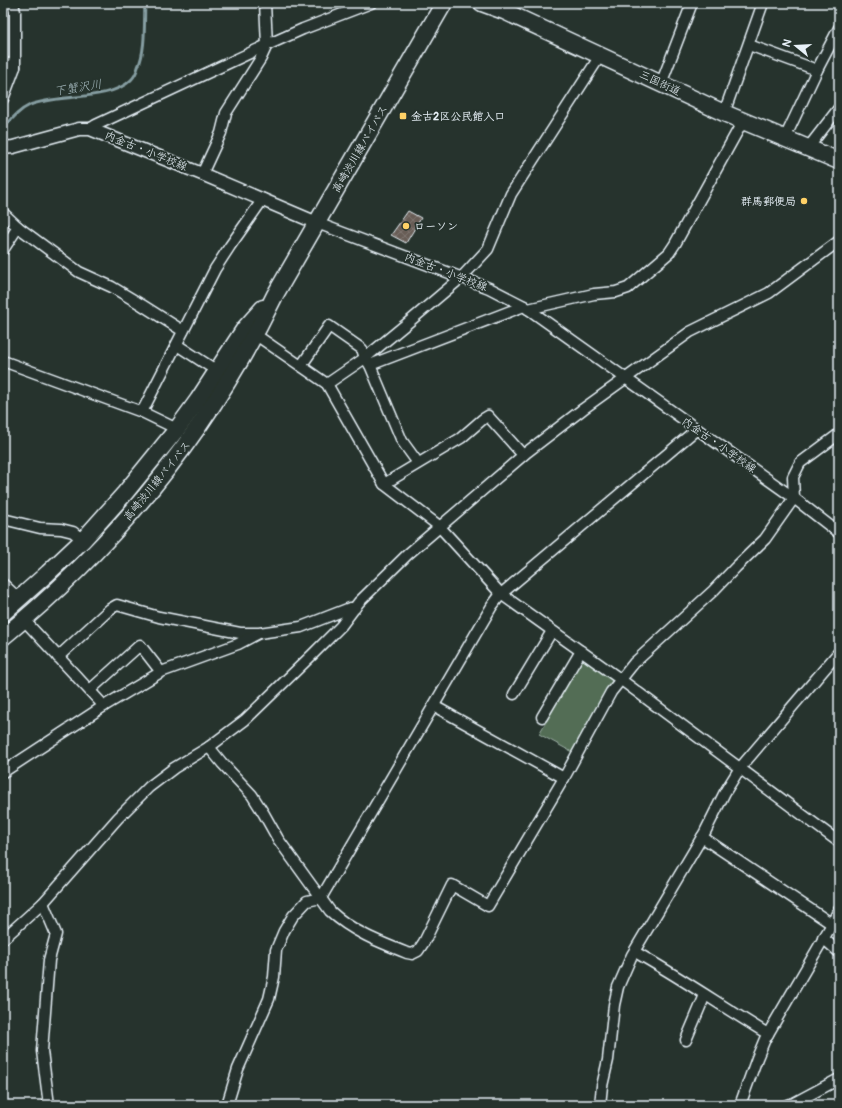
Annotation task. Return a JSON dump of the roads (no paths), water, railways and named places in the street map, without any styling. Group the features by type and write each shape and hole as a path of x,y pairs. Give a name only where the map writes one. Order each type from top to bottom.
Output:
{"main road":[{"name":"高崎渋川線バイパス","path":"3,637 24,620 96,553 142,502 192,437 229,381 256,335 275,295 444,3"},
{"name":"三国街道","path":"482,3 504,11 724,113 839,161"},
{"name":"高崎渋川線バイパス","path":"3,613 84,540 144,470 198,400 245,328 275,295"}],"street":[{"path":"3,98 15,67 15,12 13,3"},
{"path":"202,174 221,133 226,113 261,58 266,45 265,3"},
{"path":"90,129 181,84 266,45 371,3"},
{"path":"661,84 692,3"},
{"path":"724,113 763,3"},
{"path":"786,138 817,70 839,28"},
{"path":"749,45 817,70"},
{"path":"367,362 462,277 488,249 511,194 600,56"},
{"path":"3,62 15,67"},
{"path":"808,148 839,108"},
{"path":"327,384 367,362 526,307 594,294 616,292 628,288 669,253 743,121"},
{"name":"内金古・小学校線","path":"3,148 13,147 79,129 90,129 263,199 318,223 488,288 526,307 794,498 839,533"},
{"path":"142,412 222,258 263,199"},
{"path":"3,213 18,227 79,272 118,291 183,331"},
{"path":"3,250 18,227"},
{"path":"3,939 43,903 118,818 149,787 174,768 209,747 245,720 341,626 355,608 403,559 439,526 523,455 583,409 690,332 769,293 839,241"},
{"path":"301,366 329,326 362,349 402,441 418,463"},
{"path":"256,335 327,384 384,484 439,526 501,594 620,679 839,842"},
{"path":"177,345 217,371"},
{"path":"3,361 142,412 176,429"},
{"path":"384,484 460,438 482,419 488,416 523,455"},
{"path":"227,1105 238,1069 269,999 274,977 276,950 284,931 293,916 307,901 321,898 492,606 501,594 697,429"},
{"path":"209,747 252,795 278,839 330,911 339,920 374,940 412,954 418,951 424,942 452,885 488,906 564,778 611,692 620,679 644,654 713,591 766,539 794,498 793,477 800,463 839,434"},
{"path":"3,519 40,528 61,529 73,532 84,540"},
{"path":"3,584 19,599"},
{"path":"58,657 110,609 117,605 159,617 240,633 259,633 301,627 350,608 355,608"},
{"path":"24,620 104,706"},
{"path":"514,694 552,630"},
{"path":"3,772 104,706 161,672 238,644 259,633"},
{"path":"90,690 140,645 161,672"},
{"path":"542,716 581,651"},
{"path":"600,1105 602,1086 609,1054 614,1005 618,987 635,952 740,768 839,652"},
{"path":"434,706 564,778"},
{"path":"702,837 832,924"},
{"path":"43,903 56,934 50,960 42,1051 49,1105"},
{"path":"740,1105 757,1058 768,1034 832,924 839,909"},
{"path":"823,938 839,952"},
{"path":"635,952 677,976 768,1034"},
{"path":"686,1040 705,995"},
{"path":"787,1105 794,1103 839,1079"}],"waterway":[{"name":"下蟹沢川","path":"3,129 19,112 30,105 55,99 110,91 122,87 131,80 141,60 144,36 145,3"}],"place":[{"name":"金古2区公民館入口","path":"403,116"},
{"name":"群馬郵便局","path":"804,201"},
{"name":"ローソン","path":"406,226"}]}
